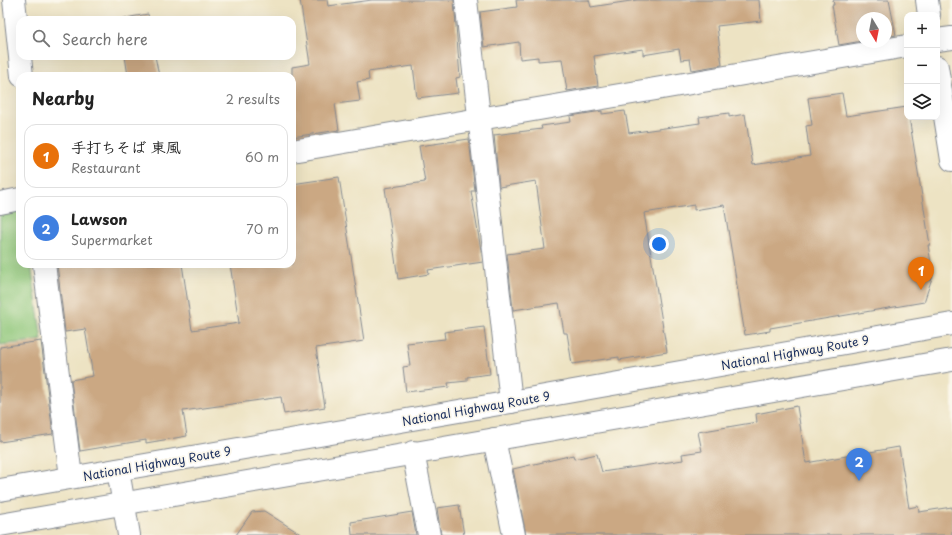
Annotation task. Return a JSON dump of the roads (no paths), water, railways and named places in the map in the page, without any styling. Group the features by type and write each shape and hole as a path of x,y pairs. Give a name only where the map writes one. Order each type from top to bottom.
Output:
{"main road":[{"path":"14,0 16,19"},
{"path":"466,0 511,402"},
{"path":"927,0 929,12"},
{"path":"940,40 952,38"},
{"path":"296,150 904,47"},
{"path":"20,60 22,72"},
{"path":"940,84 952,160"},
{"path":"0,203 16,200"},
{"path":"45,268 71,477"},
{"name":"National Highway Route 9","path":"0,490 952,324"},
{"path":"0,525 413,452 952,360"},
{"path":"494,439 514,535"},
{"path":"413,452 429,535"},
{"path":"118,470 129,535"}],"place":[{"name":"手打ちそば 東風","path":"921,290"},
{"name":"Lawson","path":"859,481"}]}
